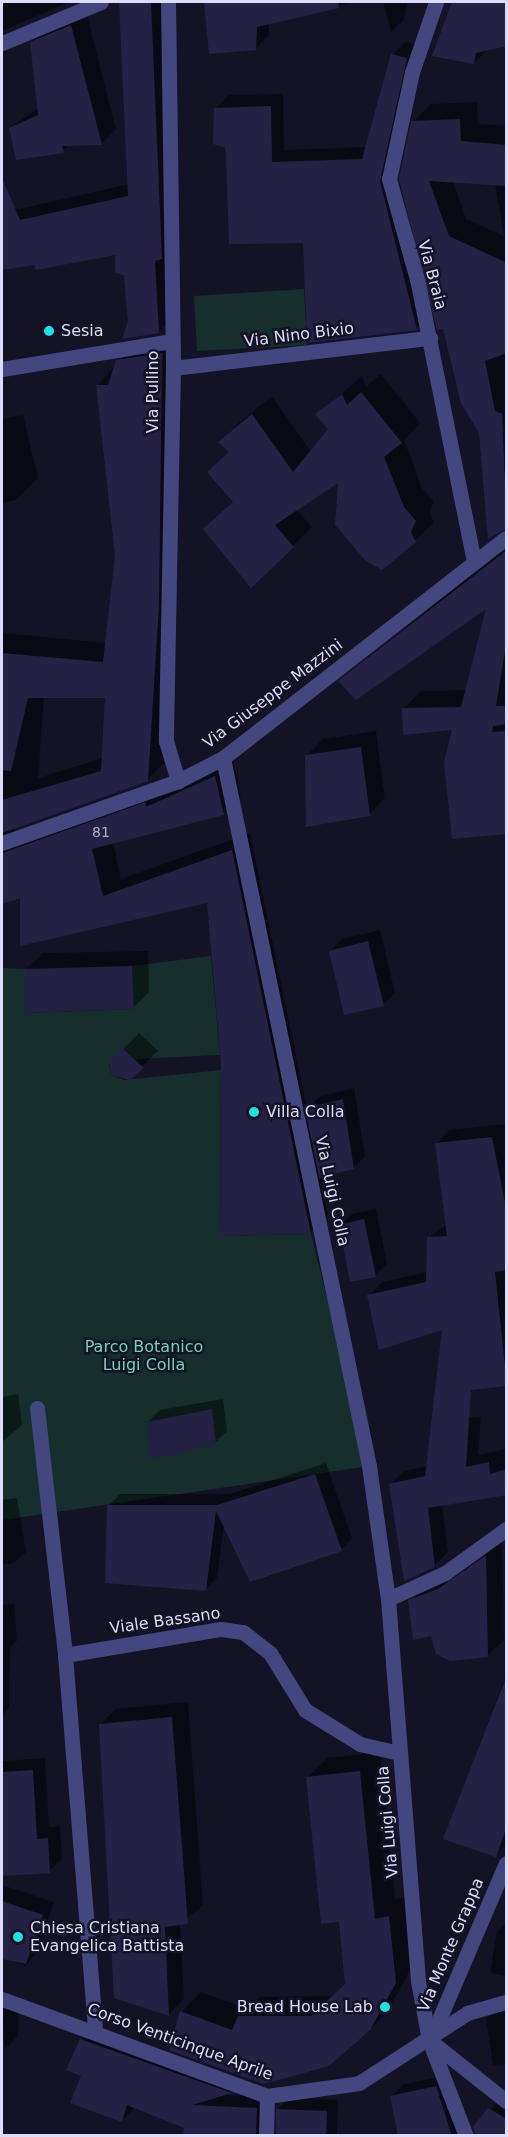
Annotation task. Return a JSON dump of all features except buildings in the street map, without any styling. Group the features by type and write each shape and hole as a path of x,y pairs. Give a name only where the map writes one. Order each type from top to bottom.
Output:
{"street":[{"path":"2,44 101,2"},
{"name":"Via Pullino","path":"168,2 173,368 166,741 178,781"},
{"name":"Via Braia","path":"436,2 412,72 388,179 430,338 474,561"},
{"name":"Via Nino Bixio","path":"173,368 430,338"},
{"path":"2,369 171,341"},
{"name":"Via Giuseppe Mazzini","path":"2,843 178,781 223,758 474,561 507,538"},
{"name":"Via Luigi Colla","path":"223,758 358,1404 388,1599 418,1981 429,2040 466,2136"},
{"path":"37,1408 65,1654 94,2031"},
{"path":"388,1599 445,1573 507,1529"},
{"name":"Viale Bassano","path":"65,1654 221,1629 243,1632 270,1653 304,1710 360,1743 399,1753"},
{"name":"Via Monte Grappa","path":"429,2040 507,1863"},
{"name":"Corso Venticinque Aprile","path":"2,1999 267,2096 359,2083 429,2040 466,2013 507,2002"},
{"path":"429,2040 507,2102"},
{"path":"266,2136 267,2096"}],"green space":[{"path":"304,289 307,345 197,351 194,296"},
{"name":"Parco Botanico Luigi Colla","path":"211,956 220,1055 135,1059 117,1053 109,1064 111,1075 124,1080 221,1070 220,1236 311,1234 369,1466 2,1520 2,968 25,969 25,1013 133,1009 132,966"}],"place":[{"name":"Sesia","path":"49,331"},
{"name":"Villa Colla","path":"254,1112"},
{"name":"Chiesa Cristiana Evangelica Battista","path":"18,1937"},
{"name":"Bread House Lab","path":"385,2007"}]}
